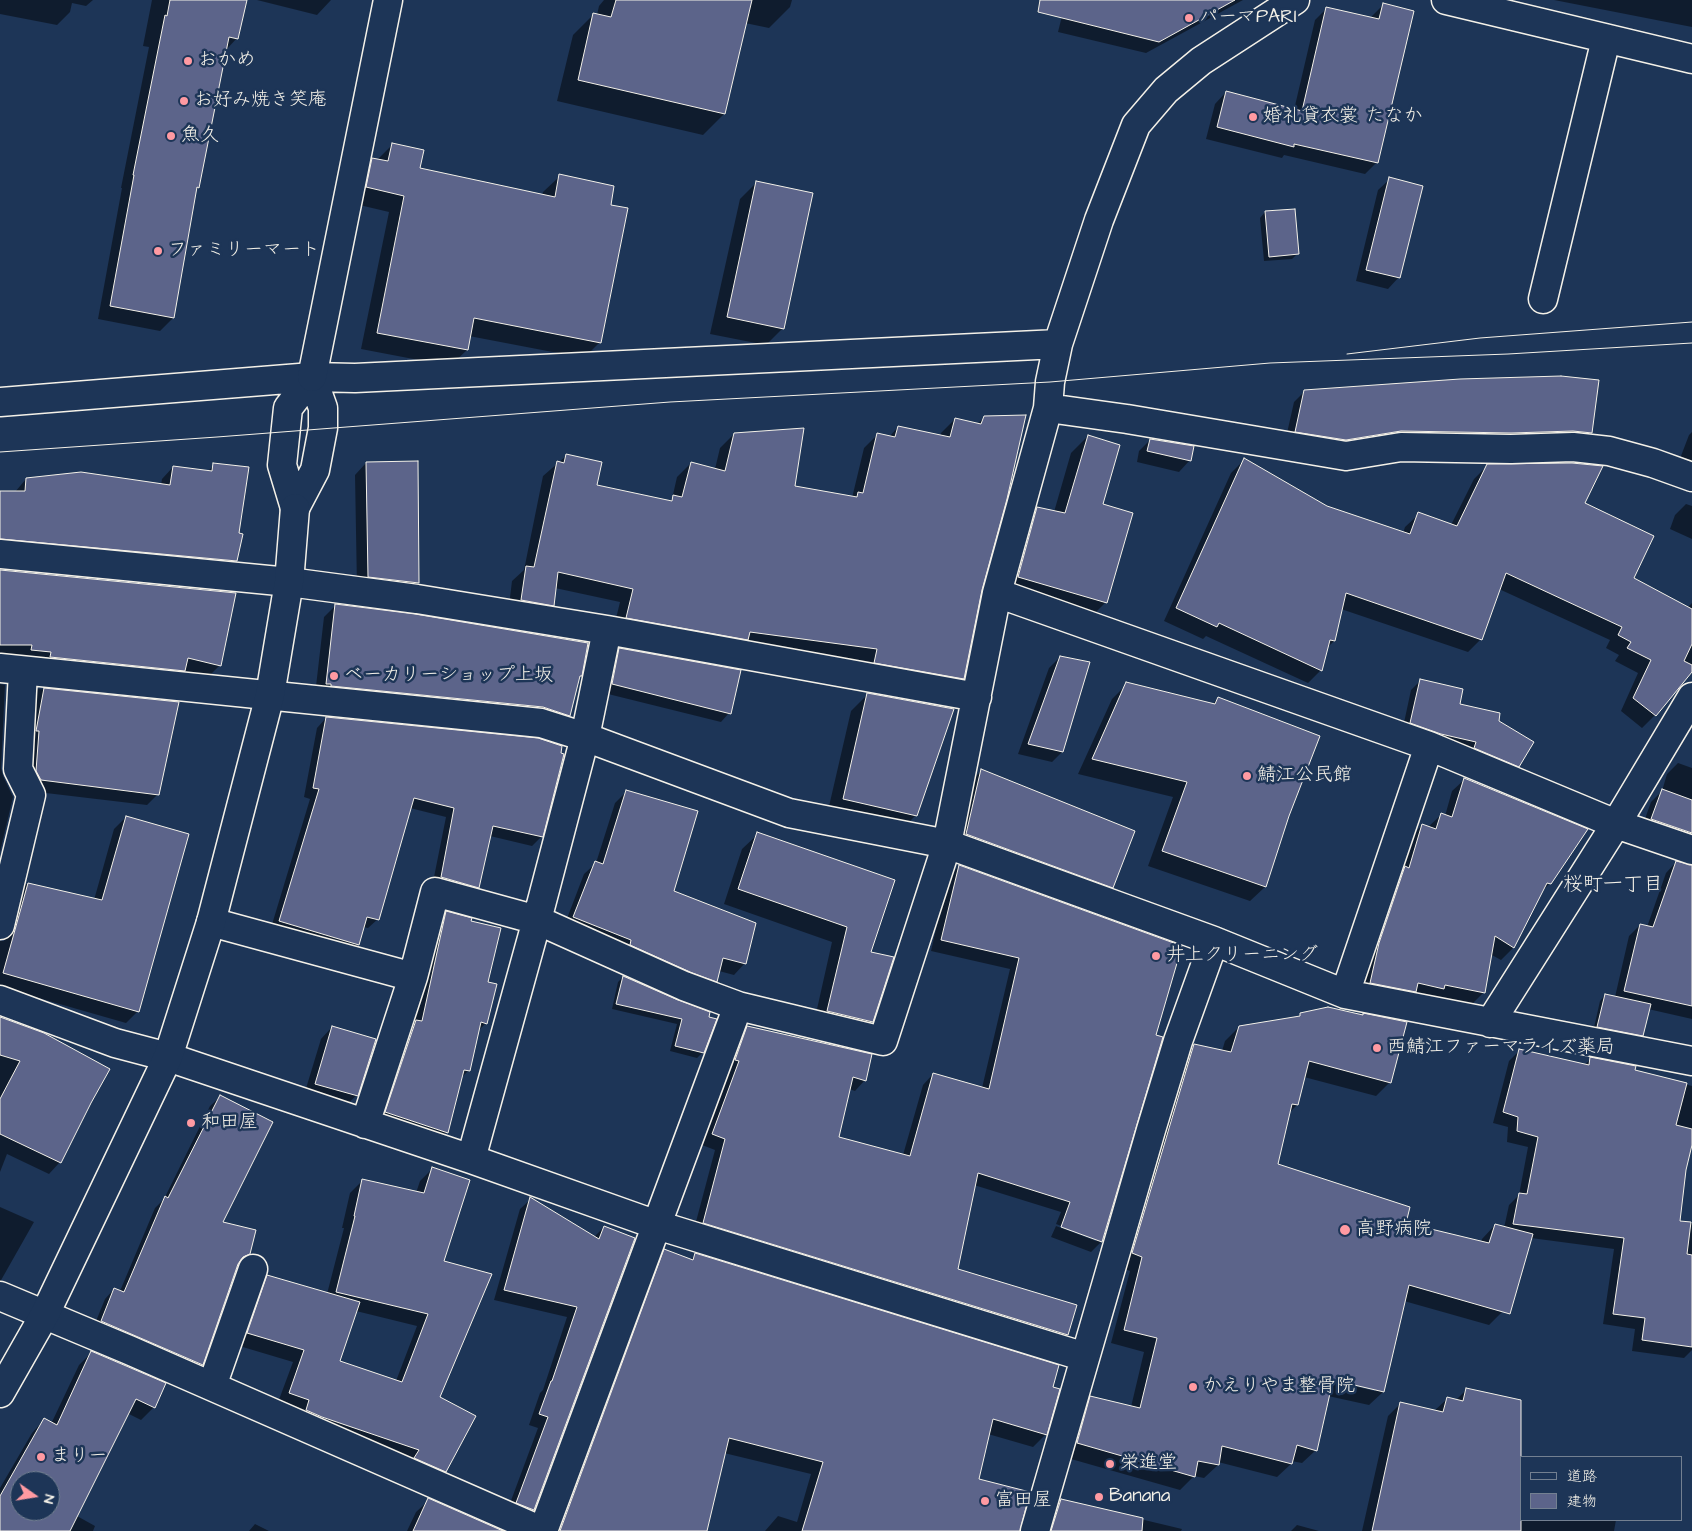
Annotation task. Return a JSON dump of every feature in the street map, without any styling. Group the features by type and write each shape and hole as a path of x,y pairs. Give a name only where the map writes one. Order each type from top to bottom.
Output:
{"street":[{"path":"0,1393 45,1314 168,1058 211,922 270,695 289,582 295,508 282,465 288,408 312,377 388,0"},
{"path":"365,1124 412,977 435,892 537,920 684,986 738,1006 883,1041 947,844 997,593 1048,408 1050,382 1058,344 1099,220 1136,124 1166,90 1201,61 1294,0"},
{"path":"1446,0 1692,60"},
{"path":"1543,299 1606,39"},
{"path":"0,402 312,377 355,378 1058,344"},
{"path":"295,508 315,470 323,428 323,408 312,377"},
{"path":"1048,408 1127,419 1346,456 1401,447 1511,449 1573,447 1609,451 1653,462 1692,477"},
{"path":"0,554 289,582 417,599 607,630 977,697"},
{"path":"997,593 1429,746 1616,824 1692,850"},
{"path":"471,1159 585,737 607,630"},
{"path":"0,925 31,795 18,769 12,670 541,723 585,737 789,813 947,844 1214,941 1345,994 1692,1060"},
{"path":"1490,1023 1616,824 1692,697"},
{"path":"1345,994 1429,746"},
{"path":"211,922 412,977"},
{"path":"1035,1531 1084,1357 1178,1041 1214,941"},
{"path":"0,1000 115,1042 471,1159 656,1225 1084,1357"},
{"path":"0,1296 212,1386 542,1531 738,1006"},
{"path":"212,1386 253,1269"}],"building":[{"path":"170,0 247,0 238,39 229,37 199,188 197,187 174,318 110,306 133,175 165,15 167,16"},
{"path":"616,0 752,0 725,114 578,80 593,13 611,17"},
{"path":"1040,0 1235,0 1159,42 1038,12"},
{"path":"1383,3 1414,11 1378,163 1294,144 1294,147 1217,127 1226,91 1302,111 1326,7 1379,19"},
{"path":"392,143 424,150 420,168 555,197 559,174 614,186 611,205 628,208 601,343 474,318 468,350 377,333 404,196 366,187 372,158 388,161"},
{"path":"1389,177 1423,186 1400,278 1366,270"},
{"path":"756,181 813,193 784,329 727,317"},
{"path":"1295,209 1299,254 1269,257 1265,211"},
{"path":"1561,376 1599,380 1592,433 1573,431 1511,433 1401,431 1346,440 1295,432 1304,390 1460,379"},
{"path":"1026,415 1007,499 982,590 964,679 874,663 877,649 750,632 748,640 626,618 633,589 558,572 554,606 521,600 526,566 534,567 557,461 564,463 566,454 602,462 597,485 672,501 673,495 682,497 691,462 725,471 734,433 804,428 795,486 857,497 858,492 863,493 877,433 895,437 898,426 950,437 955,418 981,424 984,416"},
{"path":"1088,435 1120,445 1103,504 1133,513 1107,603 1018,577 1037,507 1065,513"},
{"path":"1150,439 1194,446 1191,461 1147,451"},
{"path":"1244,458 1327,506 1410,534 1418,512 1457,526 1487,464 1572,463 1603,466 1585,503 1654,536 1634,578 1692,609 1692,644 1684,661 1692,665 1692,672 1656,716 1633,698 1651,660 1627,648 1631,642 1618,635 1622,627 1506,573 1482,640 1346,593 1335,641 1330,640 1322,671 1219,623 1217,627 1176,608"},
{"path":"418,461 419,583 368,577 366,462"},
{"path":"213,463 249,467 239,533 243,534 237,561 0,539 0,491 25,491 26,478 81,472 170,485 173,466 212,471"},
{"path":"0,570 236,593 221,666 188,658 185,671 50,657 51,652 31,650 32,645 0,645"},
{"path":"335,604 415,614 588,643 582,676 580,676 570,716 543,707 326,684"},
{"path":"619,648 741,670 731,714 612,684"},
{"path":"1060,656 1090,662 1063,752 1028,744"},
{"path":"1420,679 1463,689 1460,704 1500,713 1499,721 1534,742 1519,767 1474,748 1476,742 1441,734 1410,723"},
{"name":"鯖江公民館","path":"1126,682 1215,704 1218,697 1320,736 1289,816 1266,887 1162,851 1187,782 1092,759"},
{"path":"44,688 179,702 159,795 41,780 36,771 39,731 36,731"},
{"path":"867,693 954,709 917,816 843,799"},
{"path":"326,717 538,738 562,746 561,753 564,754 543,837 493,826 479,888 441,877 454,808 414,798 379,920 367,917 359,945 279,921 319,789 313,788"},
{"path":"981,769 1135,831 1113,888 966,834"},
{"path":"1464,778 1588,829 1551,884 1547,883 1514,948 1495,936 1485,993 1445,985 1444,989 1418,983 1416,992 1370,983 1379,943 1405,866 1409,868 1422,824 1436,829 1441,813 1452,817"},
{"path":"1662,789 1692,800 1692,833 1651,819"},
{"path":"626,790 698,811 674,891 756,923 746,964 723,958 717,982 630,945 631,940 573,917 595,861 603,864"},
{"path":"126,816 189,834 139,1012 3,973 28,883 102,900"},
{"path":"757,832 895,880 871,952 894,957 873,1022 827,1011 847,927 738,889"},
{"path":"1676,861 1692,865 1692,1006 1624,991 1640,924 1653,927"},
{"path":"959,865 1182,946 1156,1035 1163,1037 1102,1242 1061,1227 1070,1202 978,1173 958,1269 1077,1305 1068,1335 703,1223 725,1139 712,1134 739,1061 735,1060 747,1026 872,1054 866,1081 853,1077 839,1137 910,1156 933,1073 989,1089 1019,958 941,940"},
{"path":"446,911 472,918 471,921 501,928 488,982 497,984 487,1024 481,1022 470,1071 464,1070 448,1133 385,1112 416,1020 422,1021"},
{"path":"623,976 710,1012 709,1017 717,1019 704,1053 675,1046 682,1019 616,1004"},
{"path":"1605,994 1651,1004 1643,1036 1597,1027"},
{"path":"1328,1007 1407,1022 1391,1083 1309,1061 1298,1105 1292,1104 1278,1164 1410,1207 1406,1223 1489,1243 1495,1224 1533,1234 1510,1314 1409,1285 1384,1392 1333,1380 1317,1451 1297,1445 1292,1464 1222,1446 1219,1465 1198,1461 1195,1477 1077,1443 1090,1396 1140,1408 1157,1338 1124,1330 1142,1257 1132,1253 1194,1044 1231,1052 1239,1026 1300,1016 1300,1013"},
{"path":"0,1017 44,1033 110,1069 61,1163 0,1134 0,1099 20,1061 0,1055"},
{"path":"332,1026 376,1039 358,1096 315,1084"},
{"path":"1519,1049 1589,1065 1590,1057 1636,1066 1635,1070 1687,1083 1676,1125 1692,1129 1692,1145 1686,1170 1680,1221 1691,1222 1687,1254 1692,1255 1692,1347 1642,1340 1645,1318 1613,1314 1624,1238 1513,1224 1519,1193 1527,1194 1538,1137 1517,1131 1518,1117 1503,1112"},
{"path":"220,1095 273,1122 223,1222 256,1230 250,1254 243,1257 238,1264 203,1365 101,1321 114,1288 124,1292 165,1196 168,1198"},
{"path":"432,1167 470,1180 444,1261 492,1274 440,1397 476,1416 446,1472 414,1458 419,1450 306,1410 309,1400 289,1393 304,1350 247,1333 267,1275 360,1302 340,1361 402,1382 428,1314 336,1292 362,1179 424,1193"},
{"path":"530,1197 599,1239 604,1226 635,1238 534,1510 516,1503 548,1417 539,1414 577,1307 504,1290"},
{"path":"664,1249 693,1260 695,1253 1059,1365 1053,1387 1060,1389 1047,1435 993,1419 979,1479 1030,1492 1020,1531 802,1531 823,1462 729,1438 707,1531 560,1531"},
{"path":"91,1351 166,1383 155,1408 136,1399 70,1531 0,1531 0,1496 10,1478 10,1521 60,1521 60,1471 14,1471 44,1418 57,1425"},
{"path":"1466,1388 1521,1400 1521,1531 1372,1531 1400,1402 1443,1412 1447,1397 1463,1401"},
{"path":"428,1498 503,1531 413,1531"},
{"path":"1061,1499 1143,1518 1142,1531 1051,1531"}],"tram line":[{"path":"1347,354 1480,338 1692,322"},
{"path":"0,452 670,402 1050,382 1270,363 1508,354 1692,343"}],"place":[{"name":"パーマPARI","path":"1189,18"},
{"name":"おかめ","path":"188,61"},
{"name":"お好み焼き笑庵","path":"184,101"},
{"name":"婚礼貸衣裳 たなか","path":"1253,117"},
{"name":"魚久","path":"171,136"},
{"name":"ファミリーマート","path":"158,251"},
{"name":"ベーカリーショップ上坂","path":"334,676"},
{"name":"鯖江公民館","path":"1247,776"},
{"name":"井上クリーニング","path":"1156,956"},
{"name":"西鯖江ファーマライズ薬局","path":"1377,1048"},
{"name":"和田屋","path":"191,1123"},
{"name":"高野病院","path":"1345,1230"},
{"name":"かえりやま整骨院","path":"1193,1387"},
{"name":"まりー","path":"41,1457"},
{"name":"栄進堂","path":"1110,1464"},
{"name":"Banana","path":"1099,1497"},
{"name":"富田屋","path":"985,1501"}],"district":[{"name":"桜町一丁目","path":"1613,886"}]}
